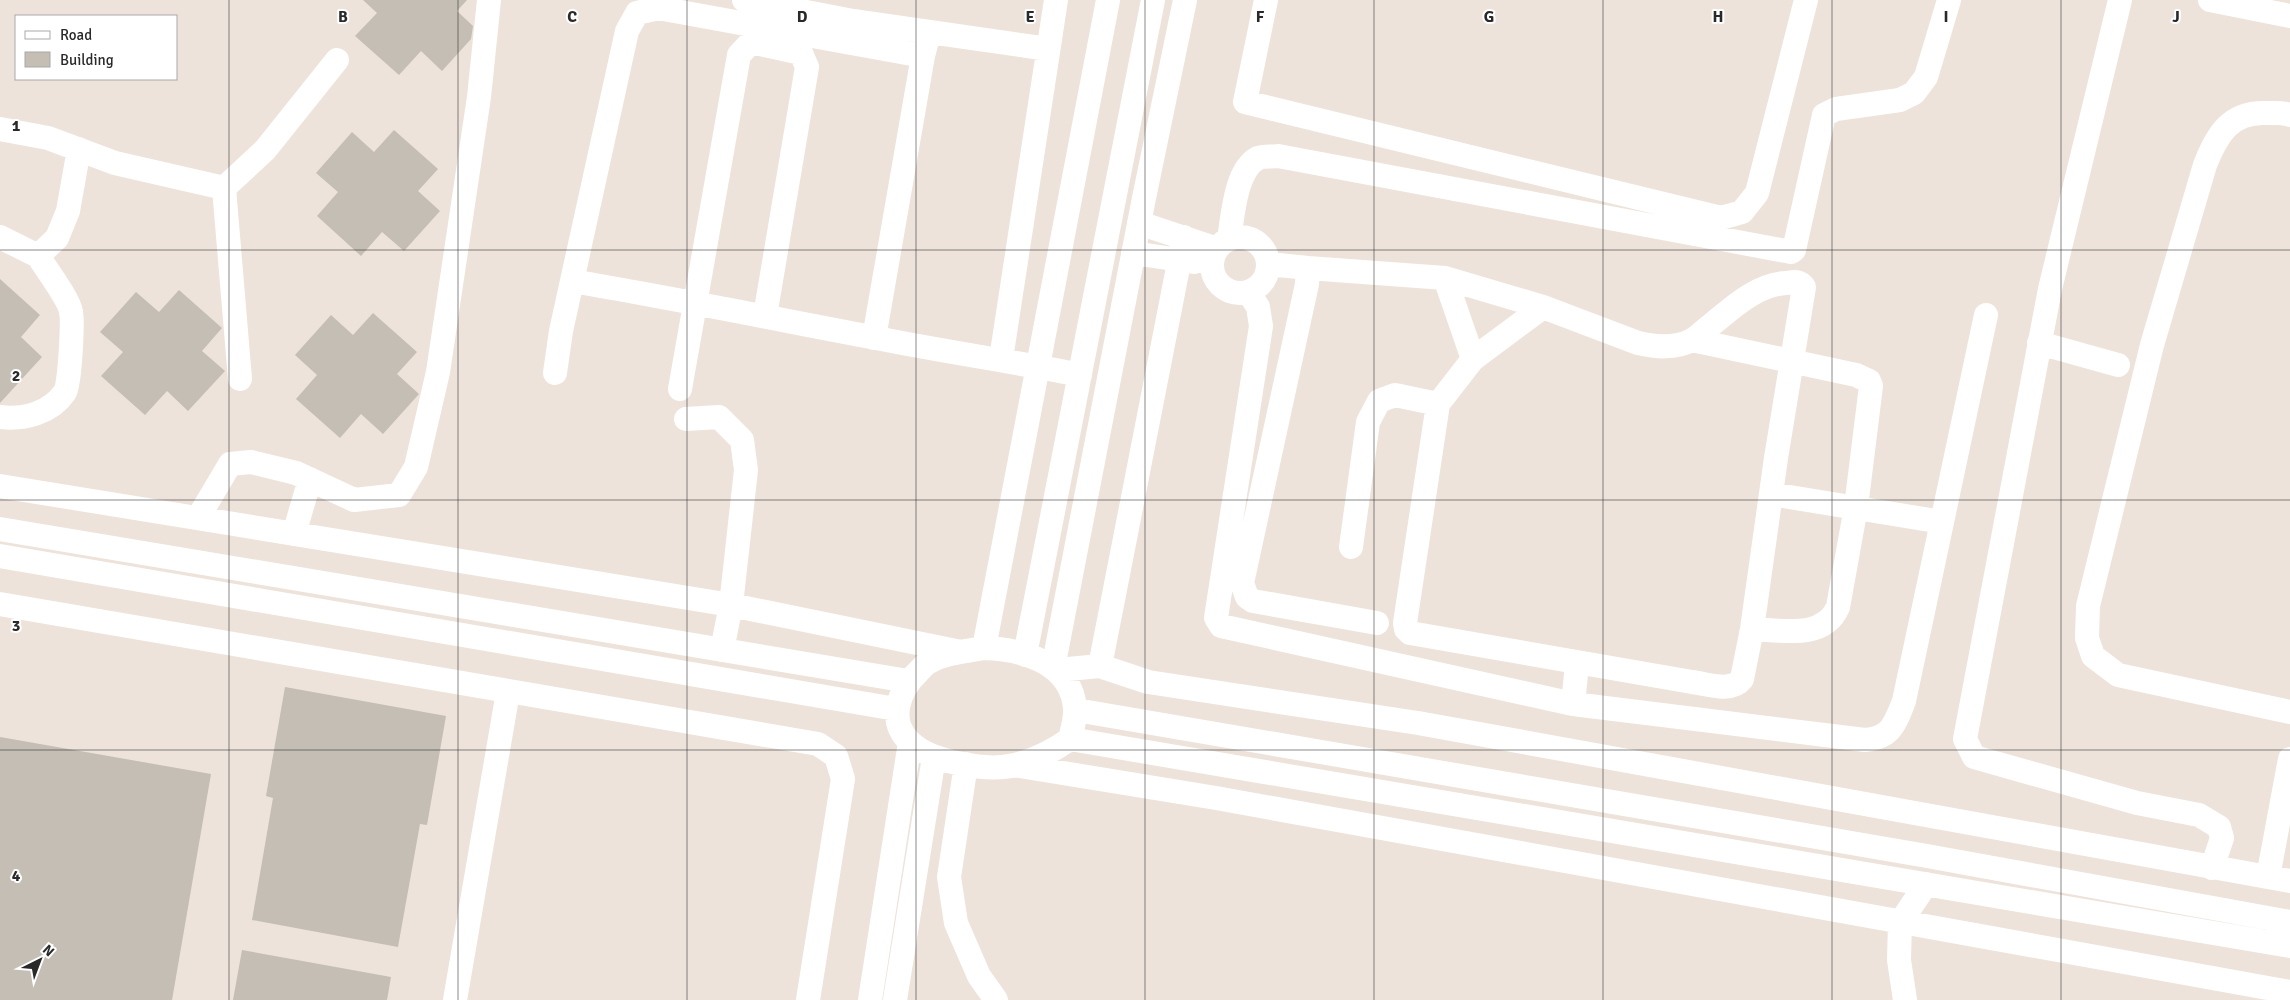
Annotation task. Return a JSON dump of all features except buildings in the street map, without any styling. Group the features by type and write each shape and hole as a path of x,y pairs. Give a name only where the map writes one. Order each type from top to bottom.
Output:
{"street":[{"path":"198,518 230,464 251,462 296,473 354,500 399,495 416,467 438,372 479,97 489,0"},
{"path":"744,0 853,21 926,45"},
{"path":"1001,359 1056,0"},
{"path":"973,650 1039,366 1108,0"},
{"path":"1025,655 1154,0"},
{"path":"1055,669 1139,223 1185,0"},
{"path":"1266,0 1245,102 1722,218 1742,212 1757,193 1806,0"},
{"path":"1134,253 1179,260 1219,251 1247,238 1256,241 1267,254 1269,264 1264,282 1249,293 1240,294 1224,288 1213,274 1219,251 1242,176 1249,164 1260,157 1278,156 1790,252 1794,250 1824,115 1836,109 1900,100 1914,93 1926,76 1949,0"},
{"path":"2120,0 2052,280 1965,739 1974,757 2137,803 2199,815 2219,827 2222,838 2212,868"},
{"path":"2210,0 2290,16"},
{"path":"554,373 572,281 627,31 637,13 658,8 926,45 1048,49"},
{"path":"680,389 738,55 751,42 801,53 807,67 765,316"},
{"path":"874,338 926,45"},
{"path":"224,188 265,150 337,60"},
{"path":"2290,115 2285,113 2254,112 2238,116 2214,143 2205,165 2152,345 2088,606 2087,638 2093,656 2118,675 2290,712"},
{"path":"0,129 48,138 115,163 224,188"},
{"path":"38,256 57,238 68,211 79,149"},
{"path":"224,188 240,379"},
{"path":"1139,223 1184,237 1219,251"},
{"path":"0,237 38,256 72,310 71,349 66,391 50,406 33,416 0,417"},
{"path":"1100,666 1184,237"},
{"path":"1781,283 1783,252"},
{"path":"1269,264 1445,278 1543,307 1638,343 1652,346 1671,346 1692,340 1742,300 1773,284 1800,282 1804,287 1771,494 1752,629 1742,679 1736,686 1730,688 1577,664 1414,634 1406,628 1438,404 1473,359 1543,307"},
{"path":"1308,268 1242,583 1243,590 1253,601 1377,623"},
{"path":"1445,278 1473,359"},
{"path":"572,281 695,302 874,338 1080,374"},
{"path":"1249,293 1258,307 1261,326 1216,618 1218,623 1225,629 1573,704 1841,738 1878,739 1889,732 1904,702 1986,315"},
{"path":"1692,340 1856,375 1869,381 1871,386 1856,507 1838,607 1834,616 1820,627 1803,631 1752,629"},
{"path":"2040,343 2118,365"},
{"path":"1351,547 1368,422 1374,409 1379,401 1395,395 1438,404"},
{"path":"686,419 719,417 742,440 746,470 731,605 722,650"},
{"path":"294,534 310,479"},
{"path":"0,486 731,605 973,650 1006,649 1046,662 1055,669 1070,689 1076,710 1070,739"},
{"path":"1771,494 1942,522"},
{"path":"0,529 908,681"},
{"path":"0,556 896,710"},
{"path":"0,604 818,744 836,756 843,779 808,1000"},
{"path":"973,650 928,662 908,681 901,693 896,710 900,728 910,742 934,756 966,764 988,767 1014,765 1216,798 2290,992"},
{"path":"1573,704 1577,664"},
{"path":"1055,669 1100,666 1148,682 1418,723 2279,879 2290,759"},
{"path":"455,1000 508,692"},
{"path":"1076,710 1918,855 2290,922"},
{"path":"1014,765 1049,753 1070,739 2290,946"},
{"path":"870,1000 910,742"},
{"path":"895,1000 934,756"},
{"path":"966,764 949,877 956,924 979,976 996,1000"},
{"path":"1905,1000 1899,960 1900,923 1926,884"}]}
